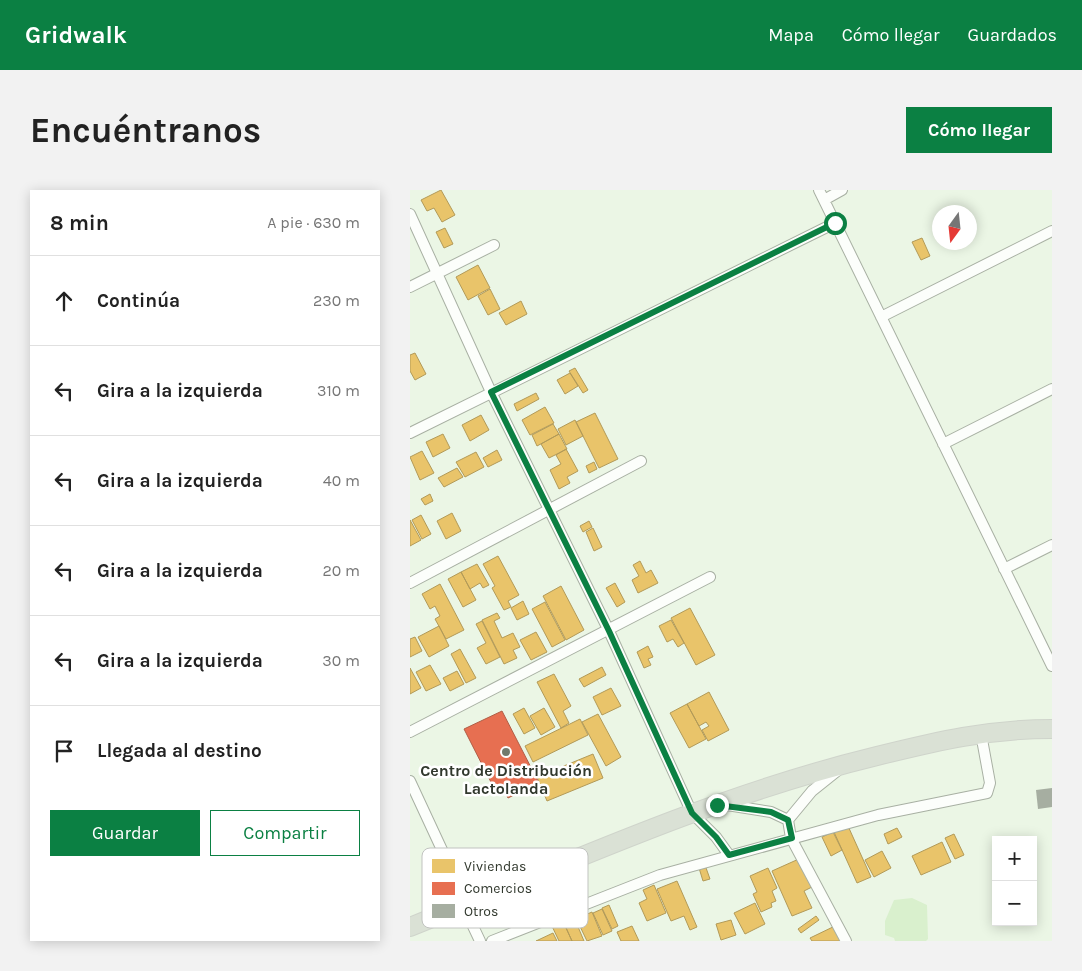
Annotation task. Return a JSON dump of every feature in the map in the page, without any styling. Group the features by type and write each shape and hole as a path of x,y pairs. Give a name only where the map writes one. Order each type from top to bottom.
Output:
{"highway":[{"path":"588,855 692,813 845,764 951,738 1017,729 1052,729"},
{"path":"410,927 422,922"}],"street":[{"path":"842,190 821,195 1052,666"},
{"path":"410,214 491,392 609,631 692,813 716,837 729,855"},
{"path":"410,432 835,223"},
{"path":"881,317 1052,231"},
{"path":"410,286 494,245"},
{"path":"944,444 1052,389"},
{"path":"410,583 641,461"},
{"path":"1004,569 1052,544"},
{"path":"410,732 609,631 710,577"},
{"path":"588,903 660,875 729,855 878,815 987,793 990,783 981,734"},
{"path":"845,764 812,791 798,805 788,820 792,838 846,941"},
{"path":"410,781 441,848"},
{"path":"717,805 771,812 788,820"},
{"path":"474,928 480,941"},
{"path":"492,941 525,928"}],"green space":[{"path":"912,898 927,905 928,939 926,941 895,941 894,938 885,935 885,921 894,900"}],"building: Viviendas":[{"path":"441,190 455,215 442,222 434,208 427,211 421,200"},
{"path":"445,228 453,244 444,248 436,232"},
{"path":"922,238 930,256 921,260 912,242"},
{"path":"478,265 490,288 468,300 456,277"},
{"path":"490,289 500,309 488,315 478,296"},
{"path":"521,301 527,314 506,325 499,313"},
{"path":"415,353 426,374 415,380 410,371 410,355"},
{"path":"575,368 588,390 583,393 569,371"},
{"path":"570,373 578,386 565,394 557,380"},
{"path":"536,393 539,399 517,411 514,404"},
{"path":"545,407 554,423 530,435 522,420"},
{"path":"595,413 618,459 599,468 576,422"},
{"path":"481,415 489,430 470,441 462,425"},
{"path":"575,420 583,436 566,445 558,429"},
{"path":"553,424 559,434 537,446 532,435"},
{"path":"443,434 450,448 433,457 426,442"},
{"path":"559,434 567,449 549,458 541,444"},
{"path":"566,449 578,471 567,477 570,483 559,489 550,470 561,464 556,455"},
{"path":"497,450 502,460 488,467 483,458"},
{"path":"422,451 434,473 420,480 410,457"},
{"path":"476,452 484,467 465,477 456,462"},
{"path":"594,462 597,469 589,473 586,466"},
{"path":"457,468 463,477 444,487 438,478"},
{"path":"430,494 433,501 425,505 421,499"},
{"path":"452,513 461,531 446,539 437,521"},
{"path":"421,515 431,534 422,539 412,520"},
{"path":"410,520 421,540 410,546"},
{"path":"589,521 592,527 583,532 580,526"},
{"path":"593,528 602,547 594,551 586,532"},
{"path":"498,556 519,595 508,601 511,607 504,610 492,588 495,586 483,564"},
{"path":"640,561 646,573 651,570 658,583 638,593 632,580 639,576 633,565"},
{"path":"477,564 489,585 483,588 480,583 470,589 461,572"},
{"path":"461,572 476,600 463,607 448,579"},
{"path":"615,583 625,602 617,607 606,588"},
{"path":"440,584 464,630 446,639 435,619 440,616 435,606 430,609 422,594"},
{"path":"561,586 584,630 566,640 543,596"},
{"path":"523,601 529,614 517,620 511,608"},
{"path":"545,602 565,640 552,647 532,609"},
{"path":"690,608 715,655 696,665 671,618"},
{"path":"497,613 500,618 494,621 502,638 513,633 520,647 513,650 517,658 504,664 482,620"},
{"path":"671,620 684,643 678,647 673,639 667,642 659,626"},
{"path":"482,621 500,657 486,664 477,648 486,643 476,624"},
{"path":"439,626 449,646 429,657 418,637"},
{"path":"536,632 547,652 531,660 520,640"},
{"path":"415,637 422,651 410,657 410,639"},
{"path":"648,646 653,657 648,659 651,665 644,668 637,652"},
{"path":"460,649 476,678 466,683 451,654"},
{"path":"430,665 441,684 426,691 416,672"},
{"path":"602,667 606,675 584,687 579,679"},
{"path":"410,668 421,688 410,694"},
{"path":"457,671 464,684 450,691 443,678"},
{"path":"554,674 571,706 563,711 569,723 561,728 537,682"},
{"path":"611,688 621,706 602,715 593,697"},
{"path":"709,692 729,730 708,741 702,730 709,726 706,722 699,726 687,704"},
{"path":"687,704 706,739 689,748 670,713"},
{"path":"524,708 535,728 524,734 513,714"},
{"path":"544,708 555,727 541,735 530,716"},
{"path":"598,714 621,757 606,766 582,722"},
{"path":"580,719 588,735 533,762 525,746"},
{"path":"593,754 603,778 547,801 537,777"},
{"path":"848,826 871,877 857,883 834,832"},
{"path":"897,828 902,837 888,844 884,834"},
{"path":"833,832 842,850 831,856 822,837"},
{"path":"954,834 964,855 955,859 945,838"},
{"path":"942,842 951,862 921,875 912,856"},
{"path":"882,851 891,868 874,877 865,860"},
{"path":"801,858 814,886 804,891 812,908 792,916 772,871"},
{"path":"705,865 710,879 703,881 699,868"},
{"path":"768,868 777,888 772,891 776,901 771,903 772,907 761,912 753,894 757,892 750,876"},
{"path":"677,881 697,927 690,930 684,916 671,921 657,889"},
{"path":"654,885 666,913 647,921 639,903 647,899 643,890"},
{"path":"755,903 765,924 745,934 734,913"},
{"path":"609,905 618,926 612,929 602,908"},
{"path":"602,909 612,931 603,935 593,913"},
{"path":"592,912 602,936 587,941 581,928 588,928 588,914"},
{"path":"816,916 819,920 801,933 798,929"},
{"path":"731,920 736,935 721,940 716,924"},
{"path":"837,925 844,941 812,941 810,938"},
{"path":"632,926 639,941 621,941 617,932"},
{"path":"553,928 566,928 572,941 559,941"},
{"path":"566,928 578,928 584,941 572,941"},
{"path":"553,933 557,941 536,941"}],"building: Comercios":[{"path":"502,711 539,783 508,798 502,786 495,790 464,729"}],"building: Otros":[{"path":"1052,788 1052,807 1038,809 1036,790"}],"place":[{"name":"Centro de Distribución Lactolanda","path":"506,752"}],"route":[{"path":"717,805 752,808 771,812 788,820 792,838 729,855 716,837 692,813 609,631 491,392 835,223"}]}
